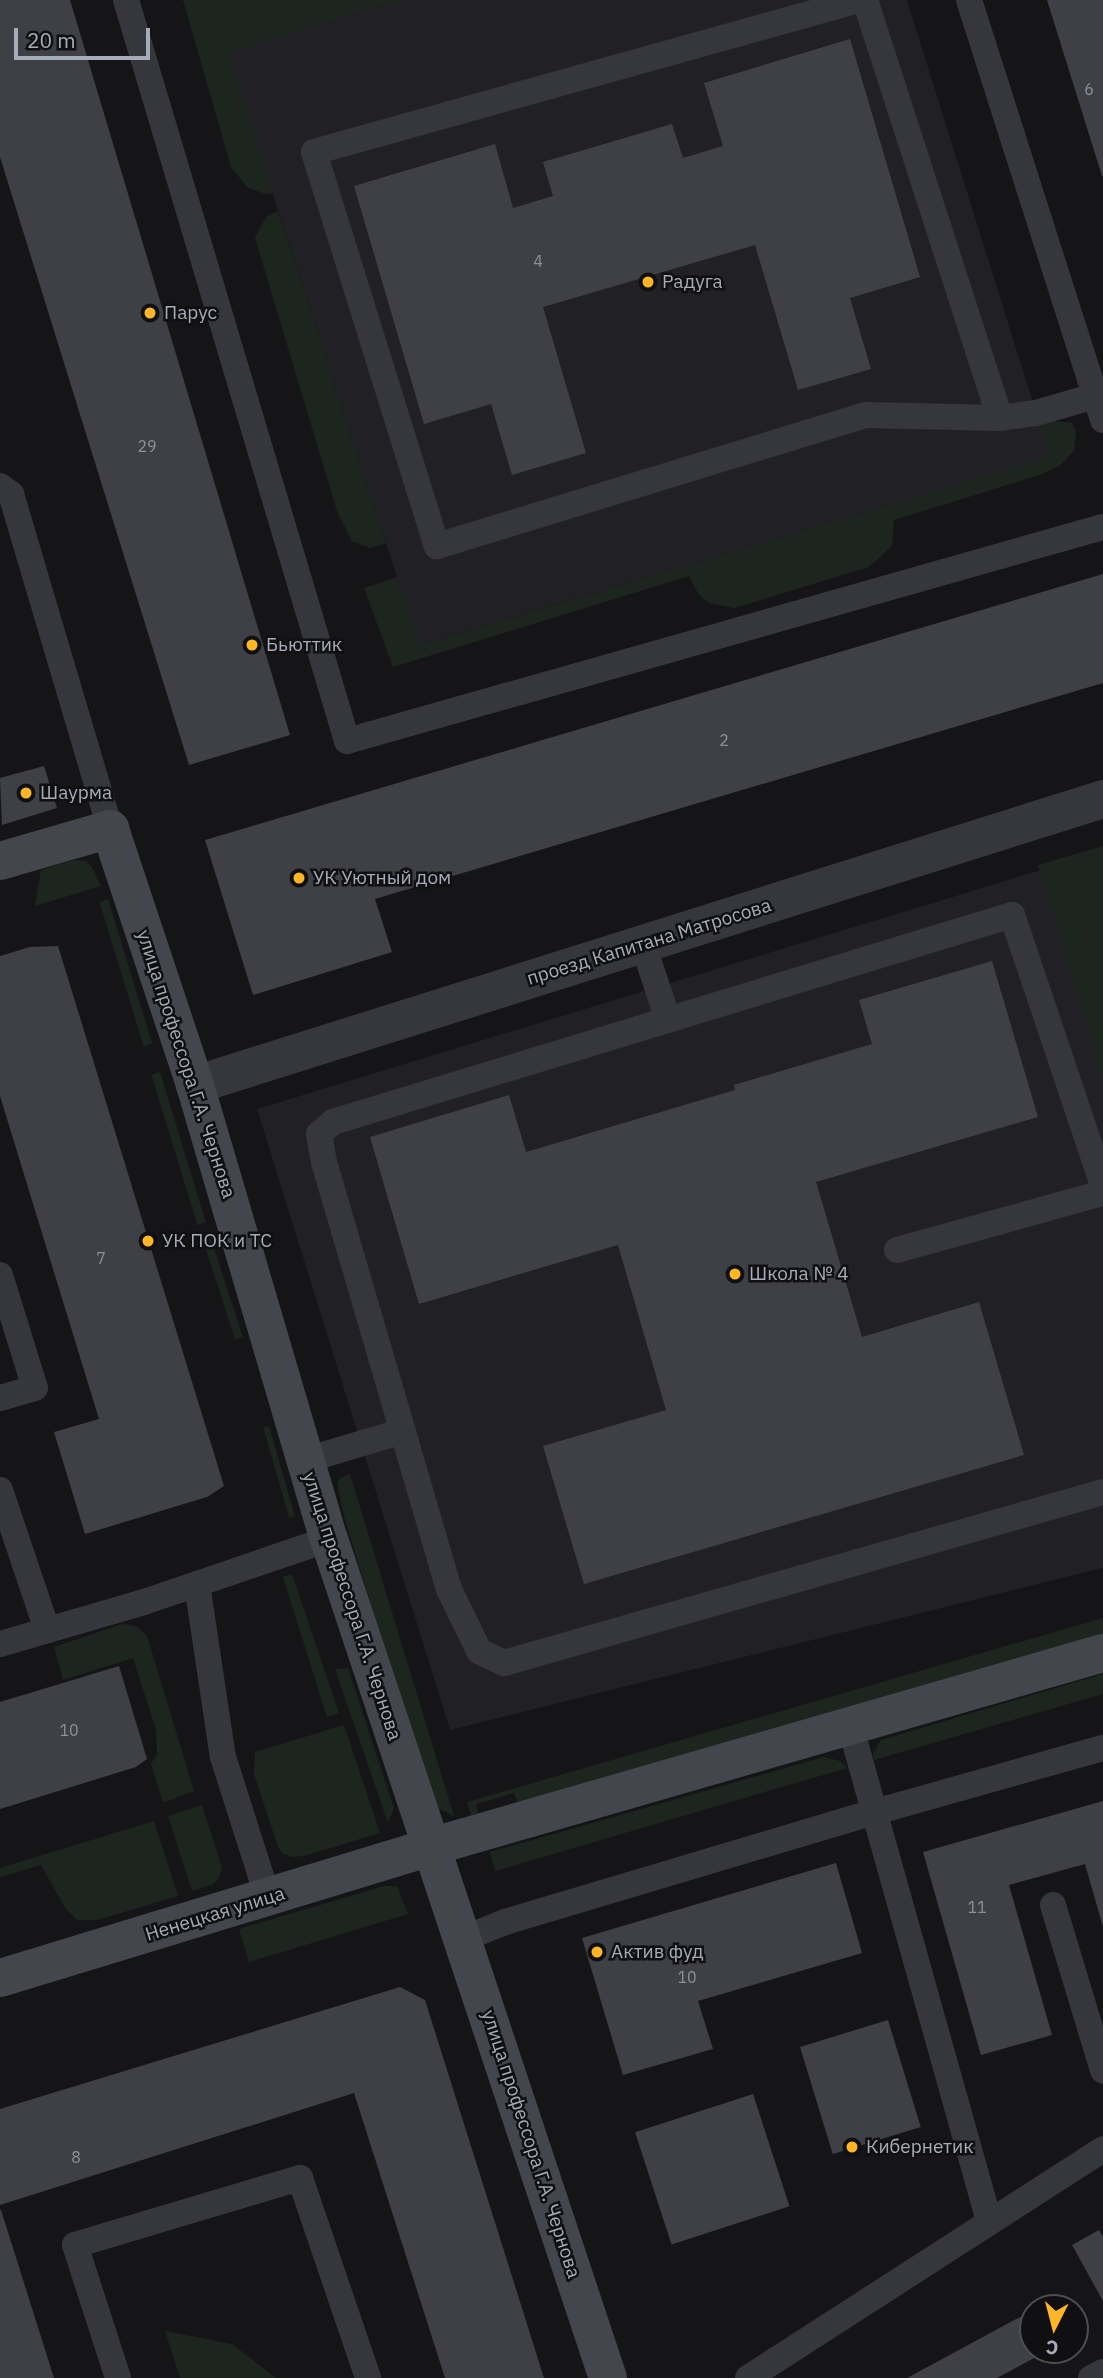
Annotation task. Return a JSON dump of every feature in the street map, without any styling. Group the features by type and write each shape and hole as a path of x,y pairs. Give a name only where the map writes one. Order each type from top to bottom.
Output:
{"street":[{"name":"проезд Капитана Матросова","path":"195,1085 1103,799"},
{"path":"0,861 110,830"},
{"name":"улица профессора Г.А. Чернова","path":"110,830 195,1085 329,1539 608,2378"},
{"name":"Ненецкая улица","path":"0,1978 430,1847 1103,1653"}],"lane":[{"path":"127,0 347,741 1103,527"},
{"path":"859,0 314,152 437,546 866,415 1000,418 1099,408 969,0"},
{"path":"865,0 1000,418"},
{"path":"0,486 11,494 110,830"},
{"path":"1103,1185 1012,915 333,1122 320,1134 324,1162 449,1589 465,1627 479,1651 505,1663 1103,1492"},
{"path":"643,944 668,1020"},
{"path":"897,1250 1103,1193"},
{"path":"0,1275 35,1388 0,1398"},
{"path":"306,1460 403,1431"},
{"path":"0,1490 47,1630"},
{"path":"0,1644 197,1584 329,1539"},
{"path":"197,1584 223,1757 268,1898"},
{"path":"850,1725 989,2221"},
{"path":"463,1939 505,1922 874,1812 1103,1748"},
{"path":"1053,1905 1103,2070"},
{"path":"748,2378 1103,2149"},
{"path":"118,2378 75,2245 300,2178 368,2378"},
{"path":"1091,2378 1103,2372"}],"shaded area":[{"path":"183,0 400,0 228,53 273,193 265,194 247,187 231,167"},
{"name":"Радуга","path":"400,0 907,0 1050,457 419,645 227,53"},
{"path":"278,211 386,543 370,548 352,541 337,511 255,238 266,217"},
{"path":"1055,421 1072,423 1076,431 1074,450 1062,464 1043,474 894,520 892,546 869,567 734,608 709,603 699,595 689,576 393,667 364,588 397,577 420,645 1049,457 1039,424"},
{"path":"1103,846 1103,1075 1038,865"},
{"path":"1103,851 1103,1568 450,1730 257,1109"},
{"path":"74,860 85,861 92,867 101,886 35,906 41,870"},
{"path":"108,899 152,1043 144,1046 99,902"},
{"path":"160,1072 206,1222 197,1225 151,1075"},
{"path":"209,1233 243,1337 235,1339 201,1235"},
{"path":"269,1426 295,1516 289,1518 263,1428"},
{"path":"350,1474 454,1816 439,1809 431,1799 345,1520 337,1484 340,1478"},
{"path":"292,1574 339,1713 327,1717 283,1577"},
{"path":"1103,1618 1103,1636 518,1803 514,1793 476,1804 478,1813 471,1815 467,1802"},
{"path":"122,1624 136,1626 147,1636 194,1791 163,1803 151,1764 157,1754 156,1730 133,1658 63,1680 54,1647"},
{"path":"348,1668 394,1808 388,1823 335,1669"},
{"path":"1103,1674 1103,1694 874,1760 873,1754 881,1740"},
{"path":"344,1725 380,1833 304,1856 292,1857 282,1853 254,1774 255,1752"},
{"path":"824,1757 840,1761 847,1768 495,1871 490,1852"},
{"path":"202,1805 222,1868 219,1878 213,1884 192,1891 168,1816"},
{"path":"154,1821 178,1896 97,1920 77,1920 65,1908 41,1865 0,1877 0,1868"},
{"path":"384,1886 397,1886 408,1914 249,1962 239,1929"},
{"path":"165,2331 232,2344 276,2378 180,2378"}],"building":[{"path":"0,0 70,0 290,735 189,765 0,157"},
{"path":"1047,0 1103,0 1103,176 1102,176"},
{"path":"850,39 920,277 850,298 871,369 798,390 755,245 543,307 586,453 512,475 491,404 424,424 354,186 495,144 513,208 553,196 543,162 672,124 683,158 723,146 704,83"},
{"path":"1103,574 1103,683 375,899 392,952 253,995 205,840"},
{"name":"Шаурма","path":"44,766 57,808 2,825 0,778"},
{"path":"58,946 224,1486 207,1497 85,1534 54,1432 99,1419 0,1096 0,956 30,947"},
{"name":"Школа № 4","path":"992,961 1038,1117 816,1182 862,1337 979,1302 1024,1455 584,1584 543,1446 666,1410 618,1245 419,1304 370,1137 509,1095 526,1152 735,1090 734,1085 872,1044 859,1000"},
{"path":"119,1666 147,1759 136,1767 0,1809 0,1702"},
{"path":"1103,1801 1103,1927 1085,1864 1009,1885 1052,2035 981,2055 923,1852"},
{"path":"836,1863 862,1953 698,2001 713,2049 623,2075 582,1938"},
{"path":"400,1987 425,2000 544,2378 445,2378 354,2093 0,2205 0,2109"},
{"path":"888,2020 921,2127 833,2154 800,2047"},
{"path":"753,2094 789,2206 672,2245 635,2132"},
{"path":"1,2210 54,2378 0,2378"},
{"path":"1099,2230 1103,2237 1103,2301 1072,2245"},
{"path":"1019,2318 1019,2364 1023,2364 997,2378 907,2378"}],"place":[{"name":"Радуга","path":"648,282"},
{"name":"Парус","path":"150,313"},
{"name":"Бьюттик","path":"252,645"},
{"name":"Шаурма","path":"26,793"},
{"name":"УК Уютный дом","path":"299,878"},
{"name":"УК ПОК и ТС","path":"148,1241"},
{"name":"Школа № 4","path":"735,1274"},
{"name":"Актив фуд","path":"597,1952"},
{"name":"Кибернетик","path":"852,2147"}]}
